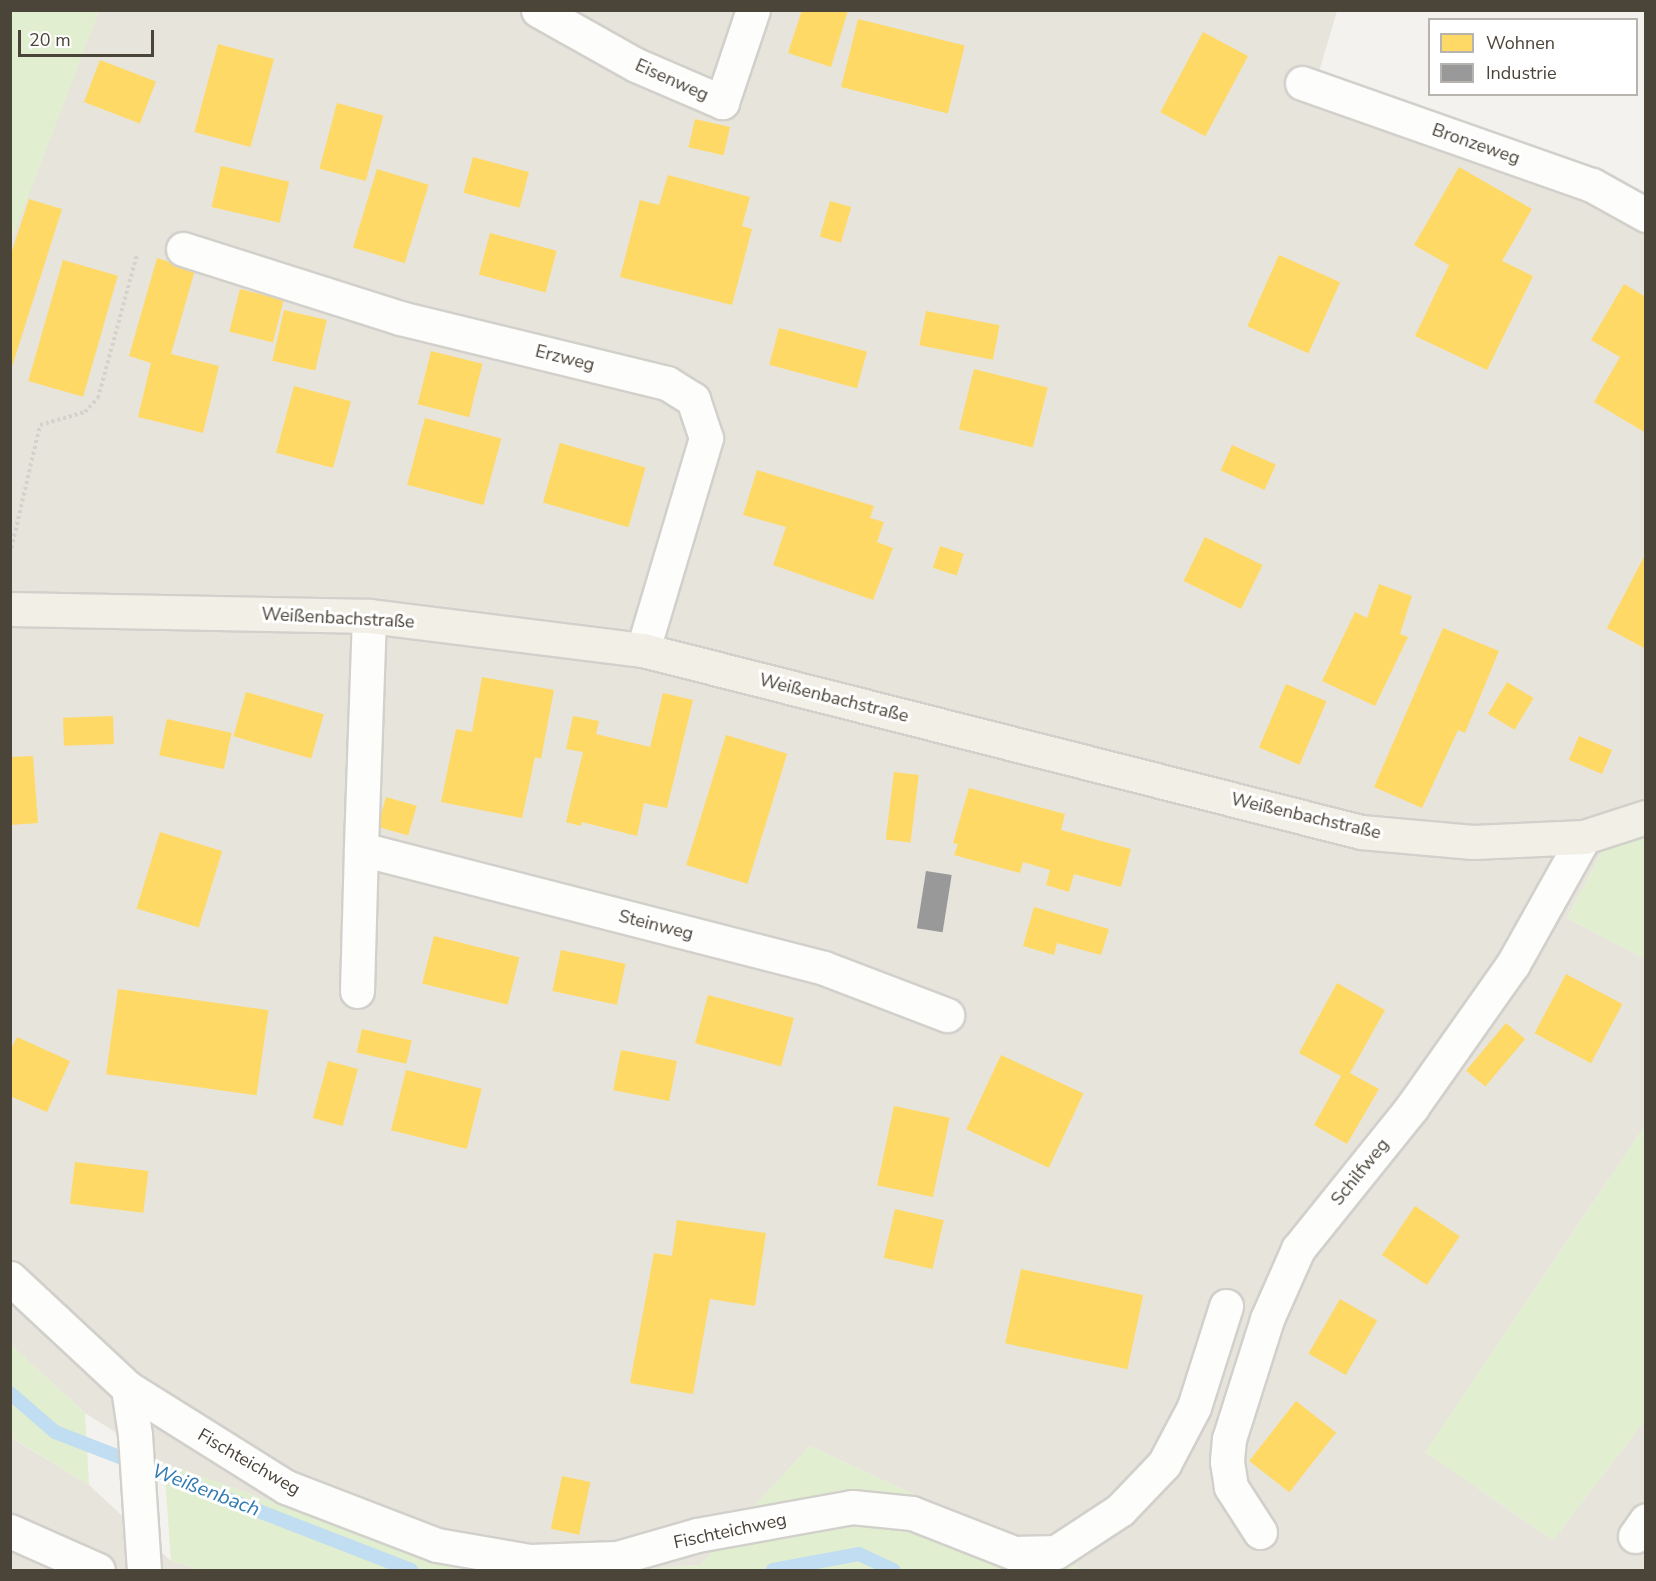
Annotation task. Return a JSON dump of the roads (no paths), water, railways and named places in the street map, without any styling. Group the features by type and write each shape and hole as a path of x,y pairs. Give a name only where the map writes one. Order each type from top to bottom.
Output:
{"main road":[{"name":"Weißenbachstraße","path":"10,609 369,616 643,650 1361,832 1473,842 1584,837 1646,817"}],"street":[{"name":"Eisenweg","path":"538,10 636,65 722,102 753,10"},
{"name":"Bronzeweg","path":"1302,83 1592,184 1646,215"},
{"name":"Erzweg","path":"183,249 400,318 667,382 693,399 706,438 643,650"},
{"path":"357,991 369,616"},
{"name":"Schilfweg","path":"1260,1532 1231,1487 1227,1461 1229,1439 1267,1318 1298,1249 1412,1107 1513,964 1584,837"},
{"name":"Steinweg","path":"361,849 824,968 947,1015"},
{"name":"Fischteichweg","path":"10,1278 128,1388 286,1487 448,1547 530,1561 617,1558 697,1536 852,1508 912,1513 1014,1553 1056,1552 1120,1510 1164,1464 1194,1407 1226,1306"},
{"path":"128,1388 135,1435 144,1570"},
{"path":"10,1531 98,1570"}],"waterway":[{"name":"Weißenbach","path":"10,1393 55,1432 411,1570"},
{"name":"Weißenbach","path":"773,1570 859,1554 894,1570"}]}
